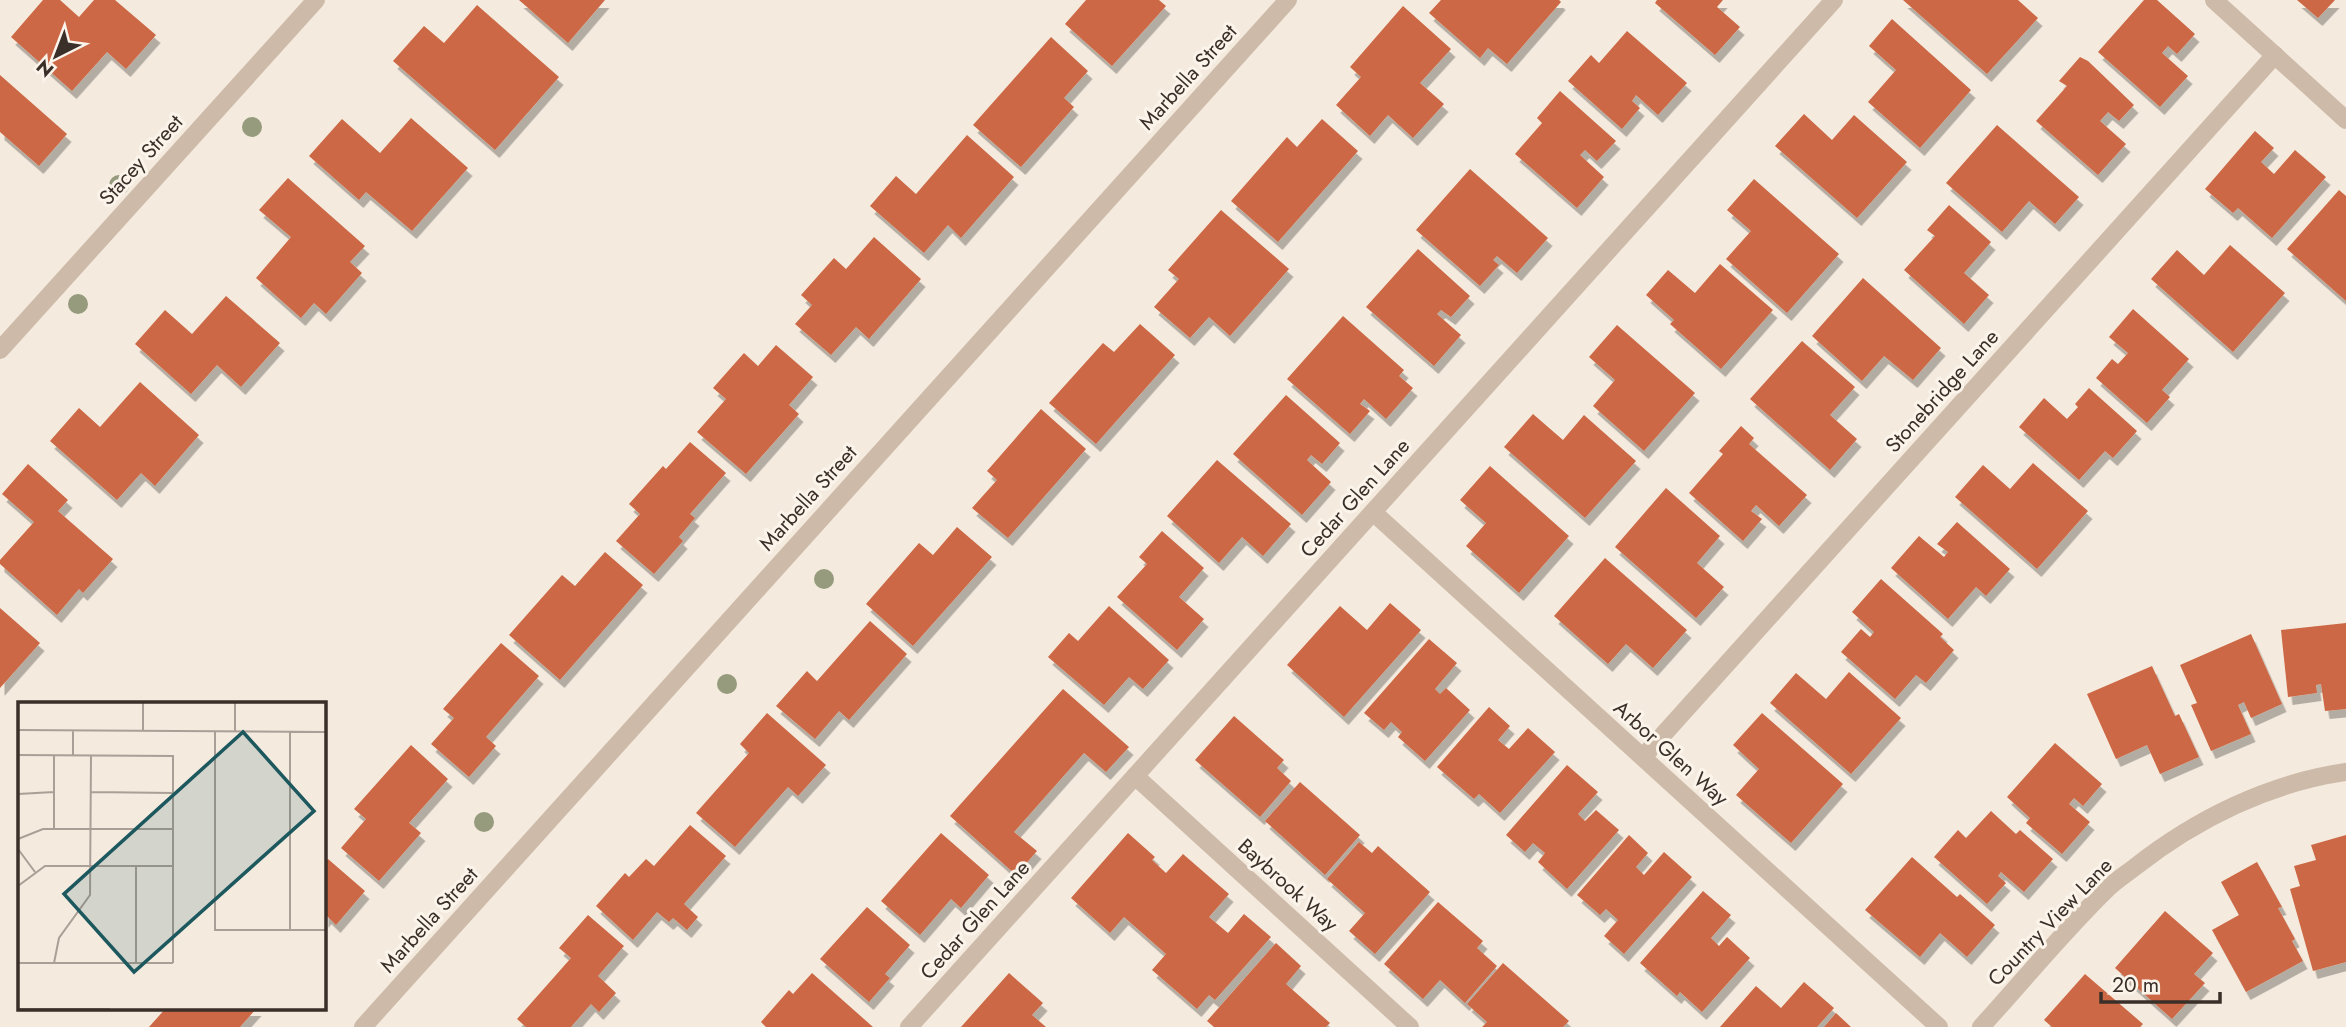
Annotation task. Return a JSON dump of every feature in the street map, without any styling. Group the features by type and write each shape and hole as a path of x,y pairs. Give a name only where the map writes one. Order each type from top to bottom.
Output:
{"street":[{"name":"Stacey Street","path":"0,350 316,0"},
{"name":"Marbella Street","path":"363,1027 1288,0"},
{"name":"Cedar Glen Lane","path":"909,1027 1834,0"},
{"path":"2214,0 2346,120"},
{"name":"Stonebridge Lane","path":"1643,757 2275,55"},
{"name":"Arbor Glen Way","path":"1373,512 1939,1027"},
{"name":"Country View Lane","path":"1981,1027 2108,888 2165,844 2221,811 2274,789 2328,774 2346,772"},
{"name":"Baybrook Way","path":"1135,776 1410,1027"}],"building":[{"path":"43,0 60,0 79,17 94,0 115,0 156,35 126,69 107,52 72,91 11,37"},
{"path":"519,0 605,0 568,43"},
{"path":"1086,0 1159,0 1166,6 1112,66 1065,24"},
{"path":"1441,0 1561,2 1507,64 1488,48 1480,58 1429,13"},
{"path":"1657,0 1723,0 1717,7 1740,27 1715,55 1655,3"},
{"path":"1903,0 2018,0 2038,18 1987,74"},
{"path":"2144,0 2157,0 2195,34 2177,54 2168,46 2162,53 2188,76 2160,107 2098,52"},
{"path":"2297,0 2335,0 2318,18"},
{"path":"477,5 559,77 495,150 393,61 424,26 444,43"},
{"path":"1403,6 1451,49 1420,83 1444,104 1413,138 1388,115 1370,136 1336,105 1361,77 1350,67"},
{"path":"1892,19 1971,90 1920,148 1868,102 1896,70 1869,46"},
{"path":"1627,31 1687,83 1658,115 1636,95 1632,101 1640,108 1622,129 1568,81 1591,55 1599,63"},
{"path":"1051,37 1088,71 1064,98 1074,107 1021,167 973,125"},
{"path":"2080,57 2088,61 2134,105 2119,121 2108,112 2100,121 2126,144 2098,175 2036,121 2067,86 2059,81"},
{"path":"0,75 67,134 39,166 0,132"},
{"path":"1560,91 1616,141 1597,161 1585,150 1580,155 1604,177 1577,208 1515,154 1542,123 1537,118"},
{"path":"1804,114 1832,140 1854,115 1907,162 1857,218 1775,146"},
{"path":"411,118 468,168 412,231 366,192 359,200 309,156 342,119 380,153"},
{"path":"1322,119 1358,151 1278,242 1231,201 1287,137 1297,147"},
{"path":"1997,125 2079,197 2055,224 2029,201 2002,232 1946,183"},
{"path":"2255,131 2274,148 2261,162 2274,174 2295,150 2326,177 2272,238 2238,208 2233,213 2205,189"},
{"path":"967,135 1014,177 961,238 948,225 924,253 870,206 896,176 916,194"},
{"path":"1470,169 1548,238 1517,273 1497,256 1493,260 1499,265 1480,286 1416,230"},
{"path":"288,178 365,246 350,262 362,273 326,314 314,303 301,318 256,278 291,237 259,210"},
{"path":"1754,179 1839,254 1787,313 1726,259 1751,231 1727,210"},
{"path":"2339,190 2346,196 2346,301 2287,249"},
{"path":"1949,205 1991,242 1964,273 1989,295 1964,324 1904,270 1935,236 1927,230"},
{"path":"1221,210 1289,269 1230,336 1209,317 1190,338 1154,307 1179,279 1168,270"},
{"path":"874,237 921,279 869,339 856,327 831,355 795,324 812,305 801,295 834,258 846,269"},
{"path":"2230,245 2285,293 2233,352 2151,279 2177,250 2204,275"},
{"path":"1418,249 1470,296 1451,317 1441,310 1437,314 1461,335 1434,366 1366,307"},
{"path":"1720,264 1773,310 1721,369 1670,324 1674,320 1646,295 1668,270 1695,293"},
{"path":"1863,278 1941,348 1913,380 1884,356 1862,381 1812,336"},
{"path":"226,296 280,343 241,387 217,365 191,394 135,344 165,310 192,334"},
{"path":"2133,309 2189,359 2162,390 2170,397 2147,423 2096,378 2112,359 2118,364 2128,353 2109,337"},
{"path":"1343,316 1404,370 1399,376 1413,388 1386,419 1364,399 1360,404 1370,411 1350,434 1287,379"},
{"path":"1140,324 1175,355 1096,444 1049,403 1103,343 1114,352"},
{"path":"1617,325 1695,393 1644,451 1593,406 1615,380 1589,357"},
{"path":"1802,341 1855,387 1830,415 1857,439 1830,470 1750,399"},
{"path":"776,345 813,377 789,405 799,414 746,474 697,432 726,399 713,388 744,353 758,366"},
{"path":"140,382 199,435 155,486 141,473 117,500 50,441 79,408 100,427"},
{"path":"2089,388 2137,431 2113,458 2105,451 2079,480 2019,427 2044,398 2067,419 2078,407 2075,404"},
{"path":"1286,395 1340,443 1322,464 1311,455 1307,460 1331,482 1302,515 1233,454"},
{"path":"1041,409 1086,449 1008,538 972,508 997,480 987,471"},
{"path":"1533,414 1563,440 1584,415 1636,461 1585,518 1504,447"},
{"path":"1741,426 1754,438 1749,444 1807,495 1779,526 1756,505 1751,511 1762,519 1743,541 1689,493 1723,454 1719,451"},
{"path":"690,442 726,473 690,514 695,518 679,537 683,541 654,574 616,541 640,514 629,504 663,466 666,469"},
{"path":"1217,460 1291,524 1263,556 1242,537 1219,563 1167,516"},
{"path":"2033,463 2088,511 2037,569 1955,497 1983,465 2010,489"},
{"path":"28,464 68,500 58,511 113,559 83,593 79,589 57,615 0,564 0,560 34,522 2,494"},
{"path":"1490,466 1569,536 1519,593 1466,546 1486,523 1460,500"},
{"path":"1666,488 1720,536 1697,563 1724,587 1696,618 1615,547"},
{"path":"1957,522 2010,569 1986,596 1976,587 1948,619 1891,568 1919,536 1944,557 1948,552 1937,544"},
{"path":"957,527 992,557 913,646 866,604 919,543 933,555"},
{"path":"1162,531 1204,568 1179,597 1204,619 1177,650 1117,597 1147,564 1139,557"},
{"path":"605,552 643,585 560,680 509,635 562,575 575,586"},
{"path":"1605,558 1687,630 1653,668 1626,644 1608,664 1554,616"},
{"path":"1881,579 1943,634 1940,637 1954,650 1926,683 1916,675 1895,699 1841,652 1861,629 1870,637 1874,632 1852,612"},
{"path":"1390,603 1421,630 1344,717 1287,665 1340,606 1367,630"},
{"path":"1109,606 1169,660 1143,689 1129,677 1104,705 1048,657 1069,633 1078,641"},
{"path":"0,608 40,643 0,688"},
{"path":"870,621 907,654 849,720 839,711 815,739 776,706 807,671 817,681"},
{"path":"2346,623 2346,709 2325,711 2321,684 2316,685 2317,693 2288,697 2281,630"},
{"path":"2251,634 2282,704 2251,718 2244,702 2238,705 2251,734 2211,751 2191,705 2197,703 2180,665"},
{"path":"1429,639 1457,663 1435,689 1440,694 1446,688 1470,710 1425,761 1398,737 1402,732 1391,722 1384,730 1364,713"},
{"path":"501,643 539,676 486,737 496,746 469,777 431,744 454,718 443,709"},
{"path":"2152,666 2175,716 2179,714 2199,757 2160,774 2147,745 2116,759 2087,694"},
{"path":"1849,672 1901,718 1851,774 1770,703 1796,673 1826,699"},
{"path":"1063,689 1129,747 1106,772 1084,753 1014,832 1037,851 1016,875 950,816"},
{"path":"1489,707 1510,726 1498,740 1509,749 1528,728 1555,752 1500,813 1479,794 1474,799 1437,767"},
{"path":"767,713 826,765 798,796 788,787 735,847 696,813 749,753 740,744"},
{"path":"1762,713 1843,784 1791,843 1736,795 1759,769 1733,745"},
{"path":"1234,716 1284,760 1277,768 1291,781 1260,817 1195,760"},
{"path":"2055,743 2102,784 2083,806 2074,798 2069,804 2090,822 2062,854 2026,823 2030,818 2007,797"},
{"path":"411,745 448,779 409,823 421,833 379,881 341,848 366,819 354,809"},
{"path":"1567,765 1598,792 1578,814 1585,821 1596,810 1619,830 1567,889 1538,862 1545,853 1533,843 1525,852 1506,835"},
{"path":"1300,782 1360,835 1325,875 1265,821"},
{"path":"1991,811 2016,834 2020,830 2053,859 2024,892 2001,872 1998,876 2006,883 1987,904 1934,857 1958,830 1966,838"},
{"path":"690,825 726,856 684,904 698,917 687,930 673,918 669,922 657,912 633,940 596,906 625,873 629,877 646,859 654,866"},
{"path":"941,833 989,875 961,908 951,899 920,935 881,901"},
{"path":"1128,833 1155,857 1152,860 1166,873 1183,854 1229,894 1209,917 1228,933 1244,914 1271,937 1215,1000 1209,995 1197,1009 1152,970 1166,954 1124,917 1110,933 1071,898"},
{"path":"1629,835 1648,853 1636,867 1644,875 1664,852 1692,877 1624,954 1604,936 1618,920 1606,909 1600,915 1577,895"},
{"path":"2346,835 2346,962 2313,971 2290,889 2300,886 2294,866 2316,860 2311,845"},
{"path":"1359,842 1372,853 1378,846 1430,892 1375,954 1349,931 1365,913 1327,879"},
{"path":"1912,857 1957,897 1960,894 1995,925 1967,957 1940,933 1920,957 1865,910"},
{"path":"328,859 365,891 336,925 326,917"},
{"path":"2257,862 2282,907 2278,908 2295,939 2292,941 2303,961 2246,992 2212,930 2239,915 2221,882"},
{"path":"1703,891 1731,915 1711,938 1719,946 1727,937 1750,958 1702,1012 1680,992 1677,996 1640,963"},
{"path":"1438,902 1483,941 1477,948 1497,966 1465,1003 1440,980 1423,999 1384,964"},
{"path":"867,907 910,945 885,974 890,978 869,1002 820,959"},
{"path":"2165,911 2213,953 2194,974 2205,983 2172,1019 2115,968"},
{"path":"588,915 624,946 598,976 616,993 599,1012 591,1004 571,1027 526,1027 517,1019 571,958 559,948"},
{"path":"1276,943 1301,966 1286,984 1330,1023 1326,1027 1214,1027 1207,1021"},
{"path":"1503,963 1569,1021 1563,1027 1482,1027 1487,1022 1467,1004"},
{"path":"812,973 873,1027 766,1027 761,1022 789,990 793,994"},
{"path":"1009,973 1043,1003 1032,1015 1046,1027 961,1027"},
{"path":"2085,974 2143,1024 2140,1027 2052,1027 2044,1020"},
{"path":"1804,982 1834,1008 1817,1027 1720,1027 1756,986 1781,1008"},
{"path":"164,1010 255,1010 240,1027 149,1027"},
{"path":"1836,1013 1851,1027 1824,1027"}]}
